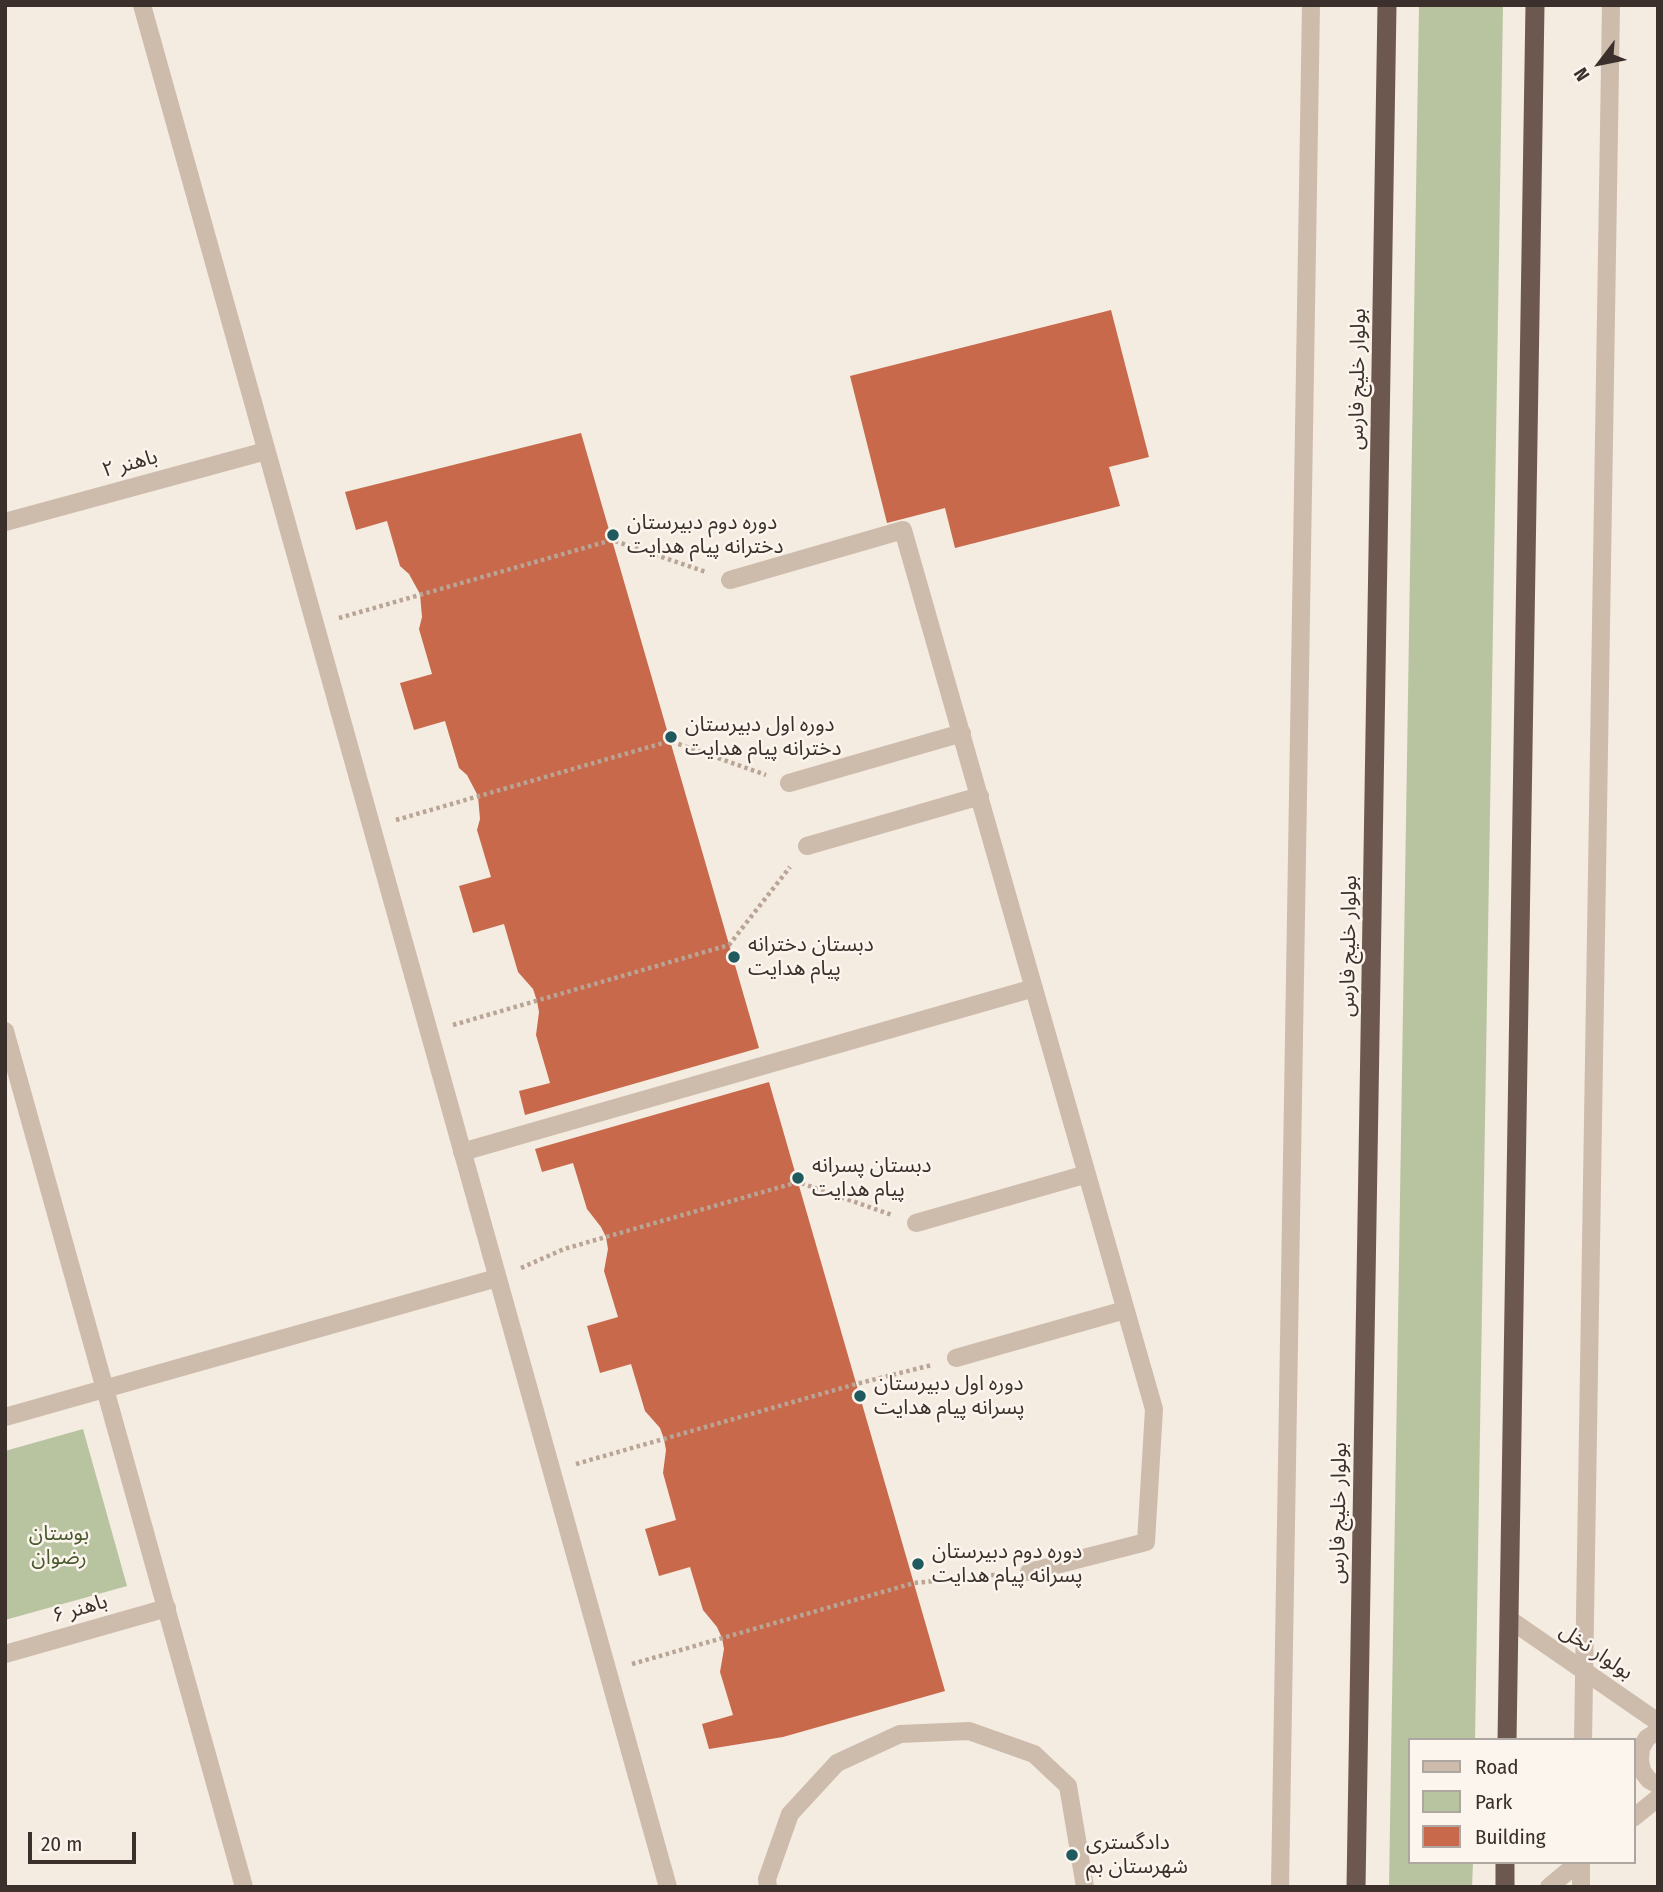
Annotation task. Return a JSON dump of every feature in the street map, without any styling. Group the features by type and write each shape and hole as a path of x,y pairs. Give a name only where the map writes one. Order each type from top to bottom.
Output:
{"highway":[{"name":"بولوار خلیج فارس","path":"1356,1887 1387,5"},
{"path":"1507,1738 1535,5"},
{"path":"1504,1887 1505,1864"}],"street":[{"path":"142,5 668,1887"},
{"path":"1280,1887 1311,5"},
{"path":"1583,1738 1611,5"},
{"name":"باهنر ۲","path":"5,522 266,451"},
{"path":"730,580 903,530 1154,1409 1146,1542 1029,1572"},
{"path":"789,783 962,733"},
{"path":"807,846 979,796"},
{"path":"463,1152 1034,988"},
{"path":"5,1031 244,1887"},
{"path":"916,1223 1087,1174"},
{"path":"5,1417 498,1278"},
{"path":"956,1359 1125,1310"},
{"name":"باهنر ۶","path":"5,1654 167,1608"},
{"name":"بولوار نخل","path":"1509,1619 1658,1722"},
{"path":"768,1887 767,1879 790,1814 837,1763 900,1734 969,1731 1034,1754 1069,1786 1085,1887"},
{"path":"1658,1731 1647,1738 1641,1748 1640,1759 1642,1771 1649,1780 1658,1785"},
{"path":"1635,1816 1658,1798"},
{"path":"1549,1887 1578,1864"},
{"path":"1580,1864 1581,1887"}],"path":[{"path":"314,625 612,540 730,580"},
{"path":"371,827 670,741 789,783"},
{"path":"429,1032 729,945 807,846"},
{"path":"498,1278 564,1249 798,1182 916,1223"},
{"path":"552,1471 856,1384 956,1359"},
{"path":"608,1671 914,1583 1029,1572"}],"green space":[{"path":"1419,5 1503,5 1475,1738 1408,1738 1408,1864 1473,1864 1472,1887 1389,1887"},
{"name":"بوستان رضوان","path":"83,1429 127,1586 5,1620 5,1451"}],"building":[{"path":"1111,310 1149,457 1109,467 1120,506 955,548 945,508 887,523 850,376"},
{"path":"581,433 759,1048 525,1115 519,1091 550,1083 536,1035 539,1012 537,1001 533,989 518,972 504,924 473,933 459,886 491,877 477,830 480,819 478,796 467,775 459,768 445,721 414,730 400,683 432,674 419,629 422,617 420,594 409,574 400,566 387,521 356,530 345,492"},
{"path":"769,1082 945,1691 783,1737 709,1749 702,1724 733,1715 720,1672 724,1649 722,1638 703,1610 690,1567 659,1576 645,1529 676,1520 663,1473 666,1450 664,1439 660,1428 645,1411 631,1364 600,1373 587,1326 618,1317 604,1271 608,1249 606,1237 587,1209 573,1163 542,1172 535,1149"}],"place":[{"name":"دوره دوم دبیرستان دخترانه پیام هدایت","path":"613,535"},
{"name":"دوره اول دبیرستان دخترانه پیام هدایت","path":"671,737"},
{"name":"دبستان دخترانه پیام هدایت","path":"734,957"},
{"name":"دبستان پسرانه پیام هدایت","path":"798,1178"},
{"name":"دوره اول دبیرستان پسرانه پیام هدایت","path":"860,1396"},
{"name":"دوره دوم دبیرستان پسرانه پیام هدایت","path":"918,1564"},
{"name":"دادگستری شهرستان بم","path":"1072,1855"}]}
